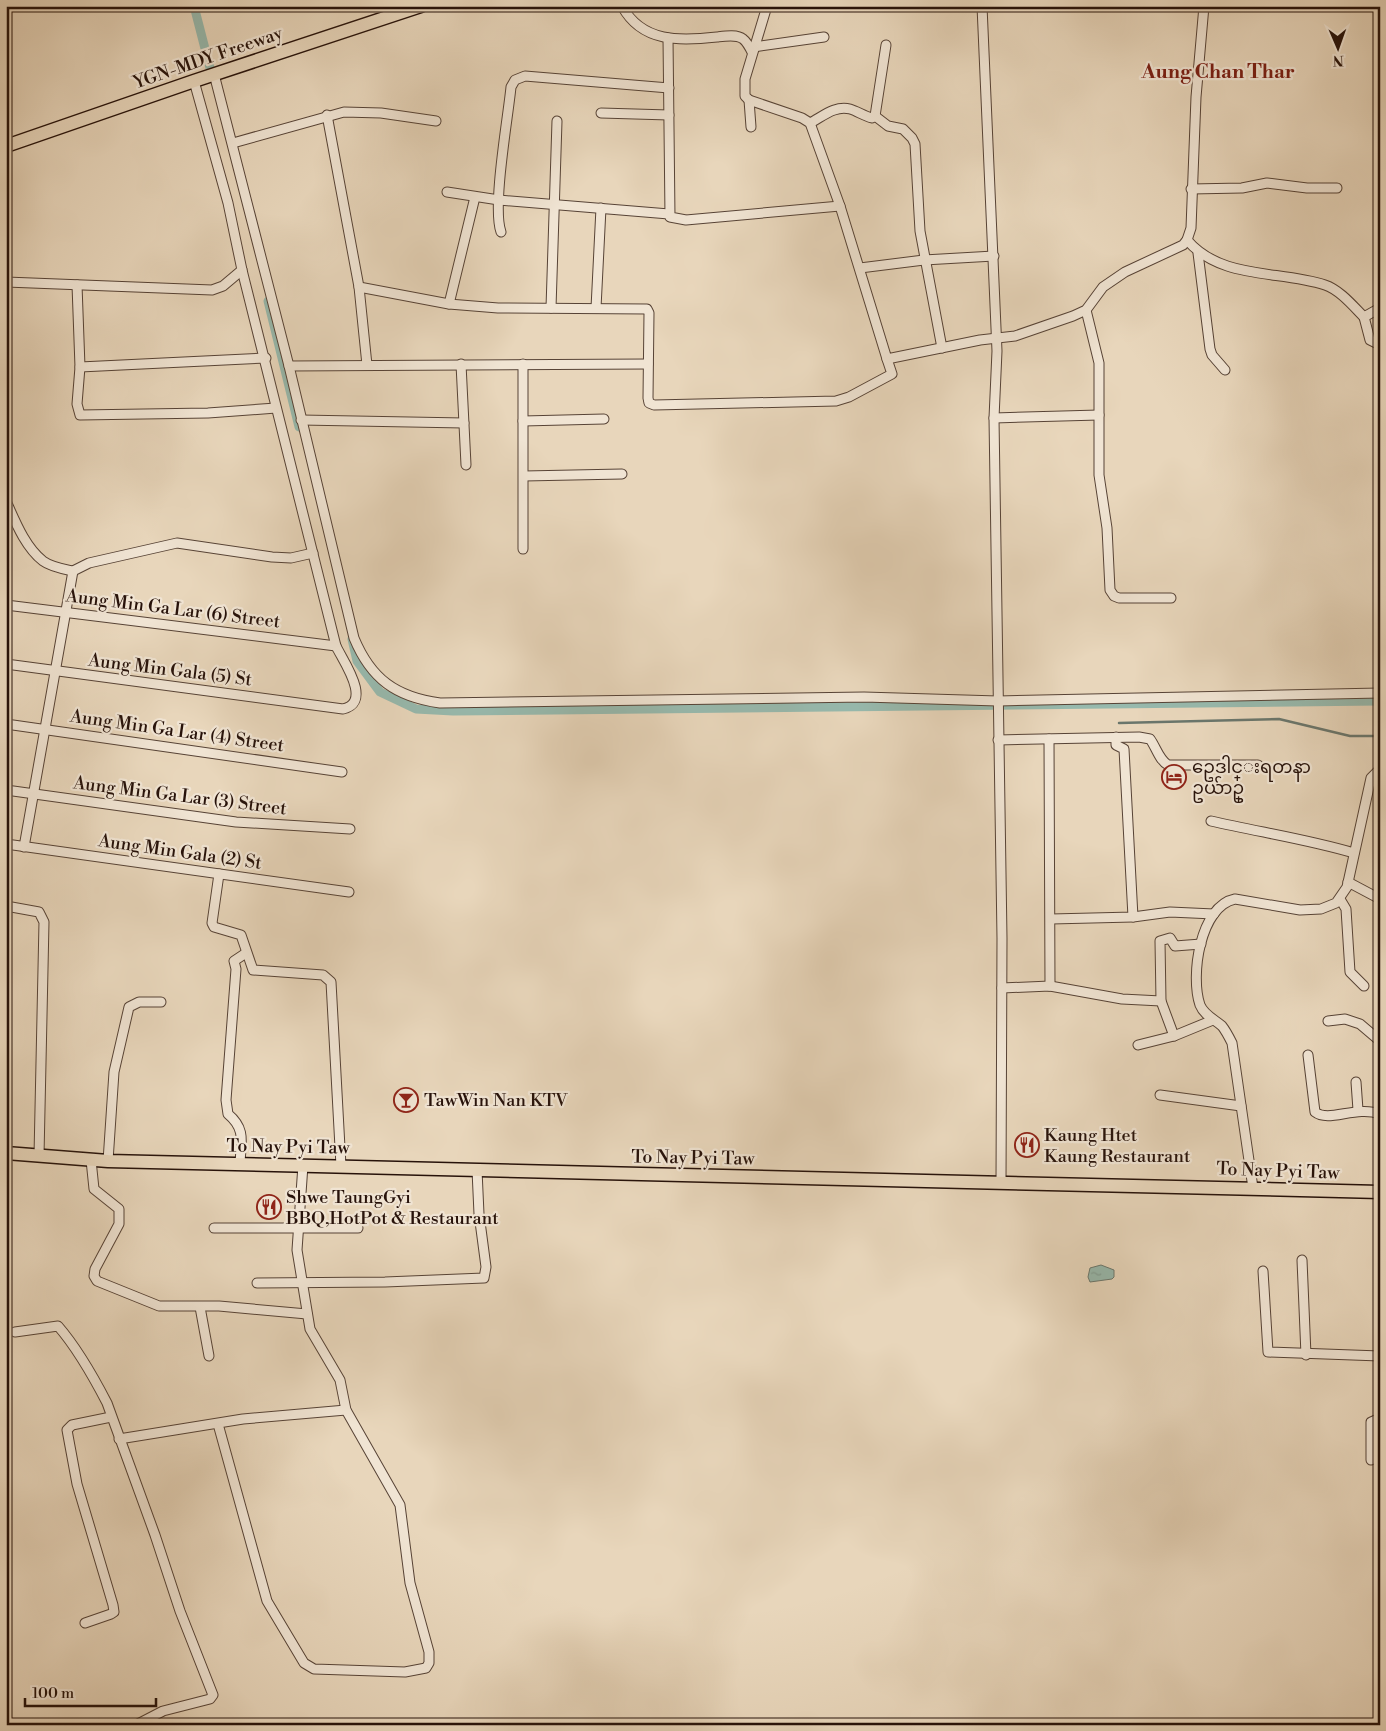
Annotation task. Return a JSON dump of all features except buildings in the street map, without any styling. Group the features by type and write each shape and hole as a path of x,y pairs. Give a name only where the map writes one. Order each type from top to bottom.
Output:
{"main road":[{"name":"YGN-MDY Freeway","path":"6,146 214,74 421,6"},
{"name":"To Nay Pyi Taw","path":"6,1154 108,1161 1380,1192"}],"street":[{"path":"622,6 633,24 641,30 668,38 695,39 736,36 743,39 753,50"},
{"path":"359,287 450,304 498,308 648,310 648,398 651,404 836,401 849,397 892,374 840,206 810,123 802,118 749,100 745,96 744,86 767,6"},
{"path":"982,6 994,256 995,340 997,351 994,418 1002,988 1001,1183"},
{"path":"887,359 980,340 995,340 1029,332 1086,310 1104,286 1125,272 1175,249 1187,240 1191,228 1191,189 1204,6"},
{"path":"753,50 824,37"},
{"path":"668,38 669,214 673,219 686,220 840,206"},
{"path":"874,116 886,45"},
{"path":"214,74 233,143 354,638 361,654 381,681 408,696 440,703 864,697 998,701 1380,693"},
{"path":"501,232 497,222 499,200 511,87 515,80 525,76 669,88"},
{"path":"194,81 228,203 242,270 266,358 276,408 336,646"},
{"path":"749,100 752,127"},
{"path":"810,123 841,108 872,118 874,116 888,126 903,129 912,138 915,144 920,231 924,260 942,348"},
{"path":"233,143 327,115 344,112 372,112 436,121"},
{"path":"601,113 669,116"},
{"path":"327,115 359,287 367,365"},
{"path":"550,308 557,121"},
{"path":"1191,189 1242,188 1267,183 1307,188 1337,188"},
{"path":"447,192 499,200 669,214"},
{"path":"450,304 475,196"},
{"path":"596,308 601,208"},
{"path":"1187,240 1198,253 1226,266 1328,286 1364,316 1370,340 1380,345"},
{"path":"1198,253 1210,348 1212,355 1225,370"},
{"path":"860,268 924,260 994,256"},
{"path":"6,282 212,290 223,286 242,270"},
{"path":"78,285 80,367 77,410 83,416 208,413 276,408"},
{"path":"1364,316 1380,308"},
{"path":"1086,310 1098,350 1099,475 1107,528 1110,590 1114,596 1119,598 1171,598"},
{"path":"80,367 266,358"},
{"path":"461,364 466,466"},
{"path":"523,364 523,549"},
{"path":"288,366 648,364"},
{"path":"994,418 1099,415"},
{"path":"523,421 604,419"},
{"path":"301,420 464,423"},
{"path":"524,476 622,474"},
{"path":"6,501 17,527 43,561 73,571 88,563 132,555 177,543 272,557 291,558 313,553"},
{"path":"24,847 73,571"},
{"name":"Aung Min Ga Lar (6) Street","path":"6,604 336,646"},
{"name":"Aung Min Gala (5) St","path":"6,664 347,708 356,696 358,689 336,646"},
{"name":"Aung Min Ga Lar (4) Street","path":"6,724 342,772"},
{"path":"998,740 1116,737 1150,739 1158,750 1161,760 1168,765 1258,765"},
{"path":"1116,737 1116,745 1124,749 1133,917"},
{"path":"1049,739 1050,986"},
{"path":"1253,1188 1232,1043 1224,1028 1203,1011 1198,998 1197,960 1201,944 1214,914 1222,904 1235,899 1300,910 1330,906 1340,899 1348,882 1371,778 1380,769"},
{"name":"Aung Min Ga Lar (3) Street","path":"6,790 236,822 350,829"},
{"path":"1211,821 1277,837 1321,844 1354,853"},
{"name":"Aung Min Gala (2) St","path":"6,844 349,892"},
{"path":"219,874 212,923 214,927 241,935 253,970 323,975 331,982 338,1088 340,1166"},
{"path":"1348,882 1380,899"},
{"path":"1340,899 1346,908 1350,972 1364,986"},
{"path":"6,906 40,912 44,922 40,1156"},
{"path":"1051,919 1133,917 1170,912 1214,914"},
{"path":"1174,1036 1161,1001 1161,939 1170,938 1174,946 1201,944"},
{"path":"240,1163 241,1130 228,1114 226,1100 236,969 234,961 246,953"},
{"path":"1002,988 1050,986 1122,999 1161,1001"},
{"path":"108,1161 114,1072 130,1007 139,1002 161,1002"},
{"path":"1328,1021 1345,1019 1360,1024 1380,1041"},
{"path":"1138,1044 1174,1036 1213,1020"},
{"path":"1308,1056 1315,1112 1320,1116 1336,1116 1358,1110 1380,1114"},
{"path":"1356,1082 1358,1110"},
{"path":"1160,1094 1241,1106"},
{"path":"92,1160 94,1189 119,1209 120,1217 119,1224 95,1269 94,1276 98,1281 159,1306 218,1306 307,1314"},
{"path":"218,1424 266,1601 304,1663 314,1669 405,1672 426,1668 429,1663 428,1652 410,1583 404,1520 400,1505 346,1410 340,1380 310,1329 297,1250 303,1165"},
{"path":"257,1283 302,1281 385,1282 484,1278 486,1267 479,1214 477,1170"},
{"path":"214,1228 358,1228"},
{"path":"1302,1260 1306,1355"},
{"path":"1263,1271 1268,1352 1306,1355 1380,1356"},
{"path":"200,1307 209,1356"},
{"path":"15,1332 58,1326 88,1367 107,1403 155,1535 180,1611 213,1695 210,1699 163,1711 136,1725"},
{"path":"119,1439 218,1424 243,1418 346,1410"},
{"path":"85,1623 114,1612 78,1484 67,1430 72,1425 112,1417"},
{"path":"1372,1460 1371,1422 1380,1418"}],"water":[{"path":"1101,1265 1114,1270 1114,1277 1112,1279 1090,1282 1088,1277 1090,1268"}],"waterway":[{"path":"194,6 210,68"},
{"path":"268,301 299,427"},
{"path":"352,639 357,661 380,692 416,709 453,711 1380,701"},
{"path":"1119,723 1279,719 1350,736 1380,736"}],"place":[{"name":"ဥေဒါင္းရတနာ ဥယ်ာဥ္","path":"1174,777"},
{"name":"TawWin Nan KTV","path":"406,1100"},
{"name":"Kaung Htet Kaung Restaurant","path":"1027,1145"},
{"name":"Shwe TaungGyi BBQ,HotPot & Restaurant","path":"269,1207"}],"district":[{"name":"Aung Chan Thar","path":"1218,72"}]}
